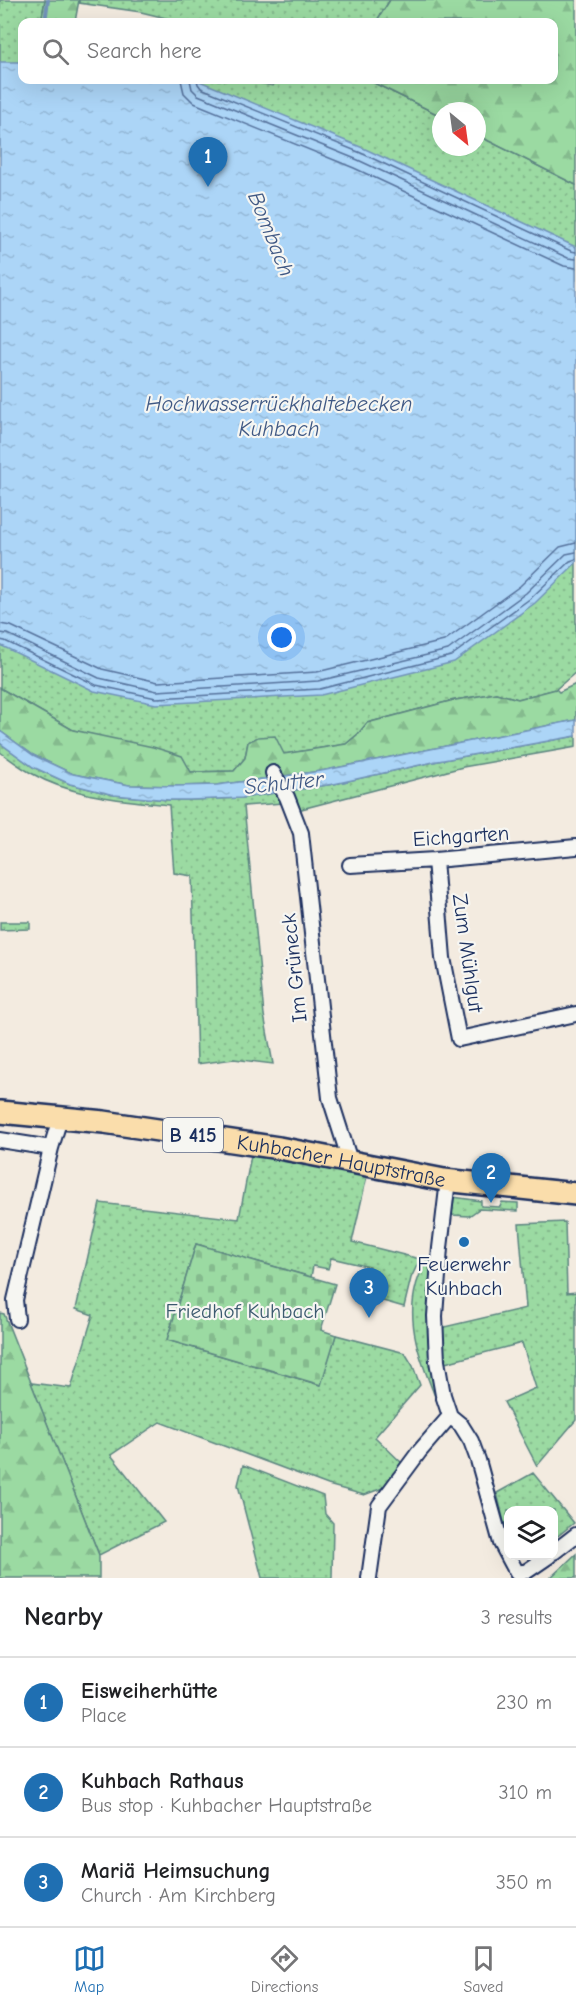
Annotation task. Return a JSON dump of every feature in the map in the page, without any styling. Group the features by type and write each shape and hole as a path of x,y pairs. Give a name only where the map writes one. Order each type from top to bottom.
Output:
{"main road":[{"name":"Kuhbacher Hauptstraße","path":"0,1112 140,1127 350,1161 448,1180 576,1194"}],"street":[{"name":"Im Grüneck","path":"273,773 287,797 301,834 330,1098 350,1161"},
{"name":"Eichgarten","path":"350,865 576,847"},
{"name":"Zum Mühlgut","path":"435,860 443,958 459,1039 576,1014"},
{"path":"17,1319 15,1300 60,1118"},
{"path":"0,1140 51,1148"},
{"path":"448,1180 435,1316 437,1361 443,1395 450,1416 461,1425 471,1441 501,1543 516,1576 543,1560"},
{"path":"369,1578 379,1506 419,1452 450,1416"},
{"path":"558,1549 576,1535"}],"green space":[{"path":"0,0 45,0 42,18 18,18 18,84 21,84 0,156"},
{"path":"45,0 79,0 76,18 42,18"},
{"path":"79,0 390,0 379,18 166,18 79,3"},
{"path":"390,0 576,0 576,185 486,140 486,102 432,102 432,112 376,84 558,84 558,18 379,18"},
{"path":"179,84 264,84 273,86 274,84 376,84 432,112 432,156 486,156 486,140 576,185 576,280"},
{"path":"576,530 576,672 556,689 518,699 496,693 450,701 367,723 346,744 284,754 248,742 245,758 234,771 191,772 98,736 73,730 0,688 0,630"},
{"path":"576,684 576,720 321,771 217,785 129,785 73,774 33,755 0,731 0,688 73,730 153,747 182,756 191,772 234,771 245,758 248,742 258,737 275,736 284,754 346,744 367,723 450,701 496,693 518,699 556,689 559,692"},
{"path":"576,736 576,747 463,767 286,813 283,803 244,806 264,1015 273,1064 234,1059 197,1064 192,876 174,873 169,805 98,796 63,787 31,773 0,752 0,743 33,767 70,784 114,795 190,800 242,798 334,784 438,761"},
{"path":"0,922 30,922 30,929 0,930"},
{"path":"251,1155 367,1176 352,1242 420,1259 411,1278 404,1307 362,1295 370,1267 331,1258 328,1269 313,1266 311,1277 196,1244 167,1340 320,1385 336,1335 405,1353 420,1385 375,1437 404,1465 388,1486 364,1495 328,1485 160,1422 111,1455 164,1522 99,1555 31,1383 71,1388 93,1315 76,1309 100,1203 239,1219"},
{"path":"453,1197 481,1201 481,1206 500,1207 502,1202 518,1203 518,1211 479,1209 469,1216 452,1215"},
{"path":"565,1222 567,1293 576,1292 576,1420 537,1466 504,1402 536,1388 522,1343 445,1363 440,1328 526,1308 519,1224"},
{"name":"Friedhof Kuhbach","path":"196,1244 335,1284 321,1330 336,1335 321,1385 167,1340"},
{"path":"426,1260 432,1261 442,1402 438,1404 417,1346 414,1331 413,1301 419,1276"},
{"path":"0,1313 4,1314 99,1555 99,1578 0,1578"},
{"path":"243,1465 323,1496 325,1514 333,1523 332,1578 262,1578 238,1485"},
{"path":"533,1473 574,1523 558,1536 558,1506 504,1506 504,1522 497,1493"},
{"path":"576,1554 576,1578 550,1578"}],"water":[{"name":"Hochwasserrückhaltebecken Kuhbach","path":"0,62 18,62 18,84 207,84 363,148 576,247 576,563 535,603 454,662 321,695 156,704 94,691 0,645"},
{"name":"Schutter","path":"576,720 576,736 438,761 334,784 242,798 169,800 114,795 70,784 33,767 0,743 0,731 33,755 73,774 129,785 217,785 321,771"}],"waterway":[{"name":"Bombach","path":"46,18 48,0"}],"place":[{"name":"Eisweiherhütte","path":"208,187"},
{"name":"Kuhbach Rathaus","path":"491,1203"},
{"name":"Feuerwehr Kuhbach","path":"464,1242"},
{"name":"Mariä Heimsuchung","path":"369,1318"}]}
